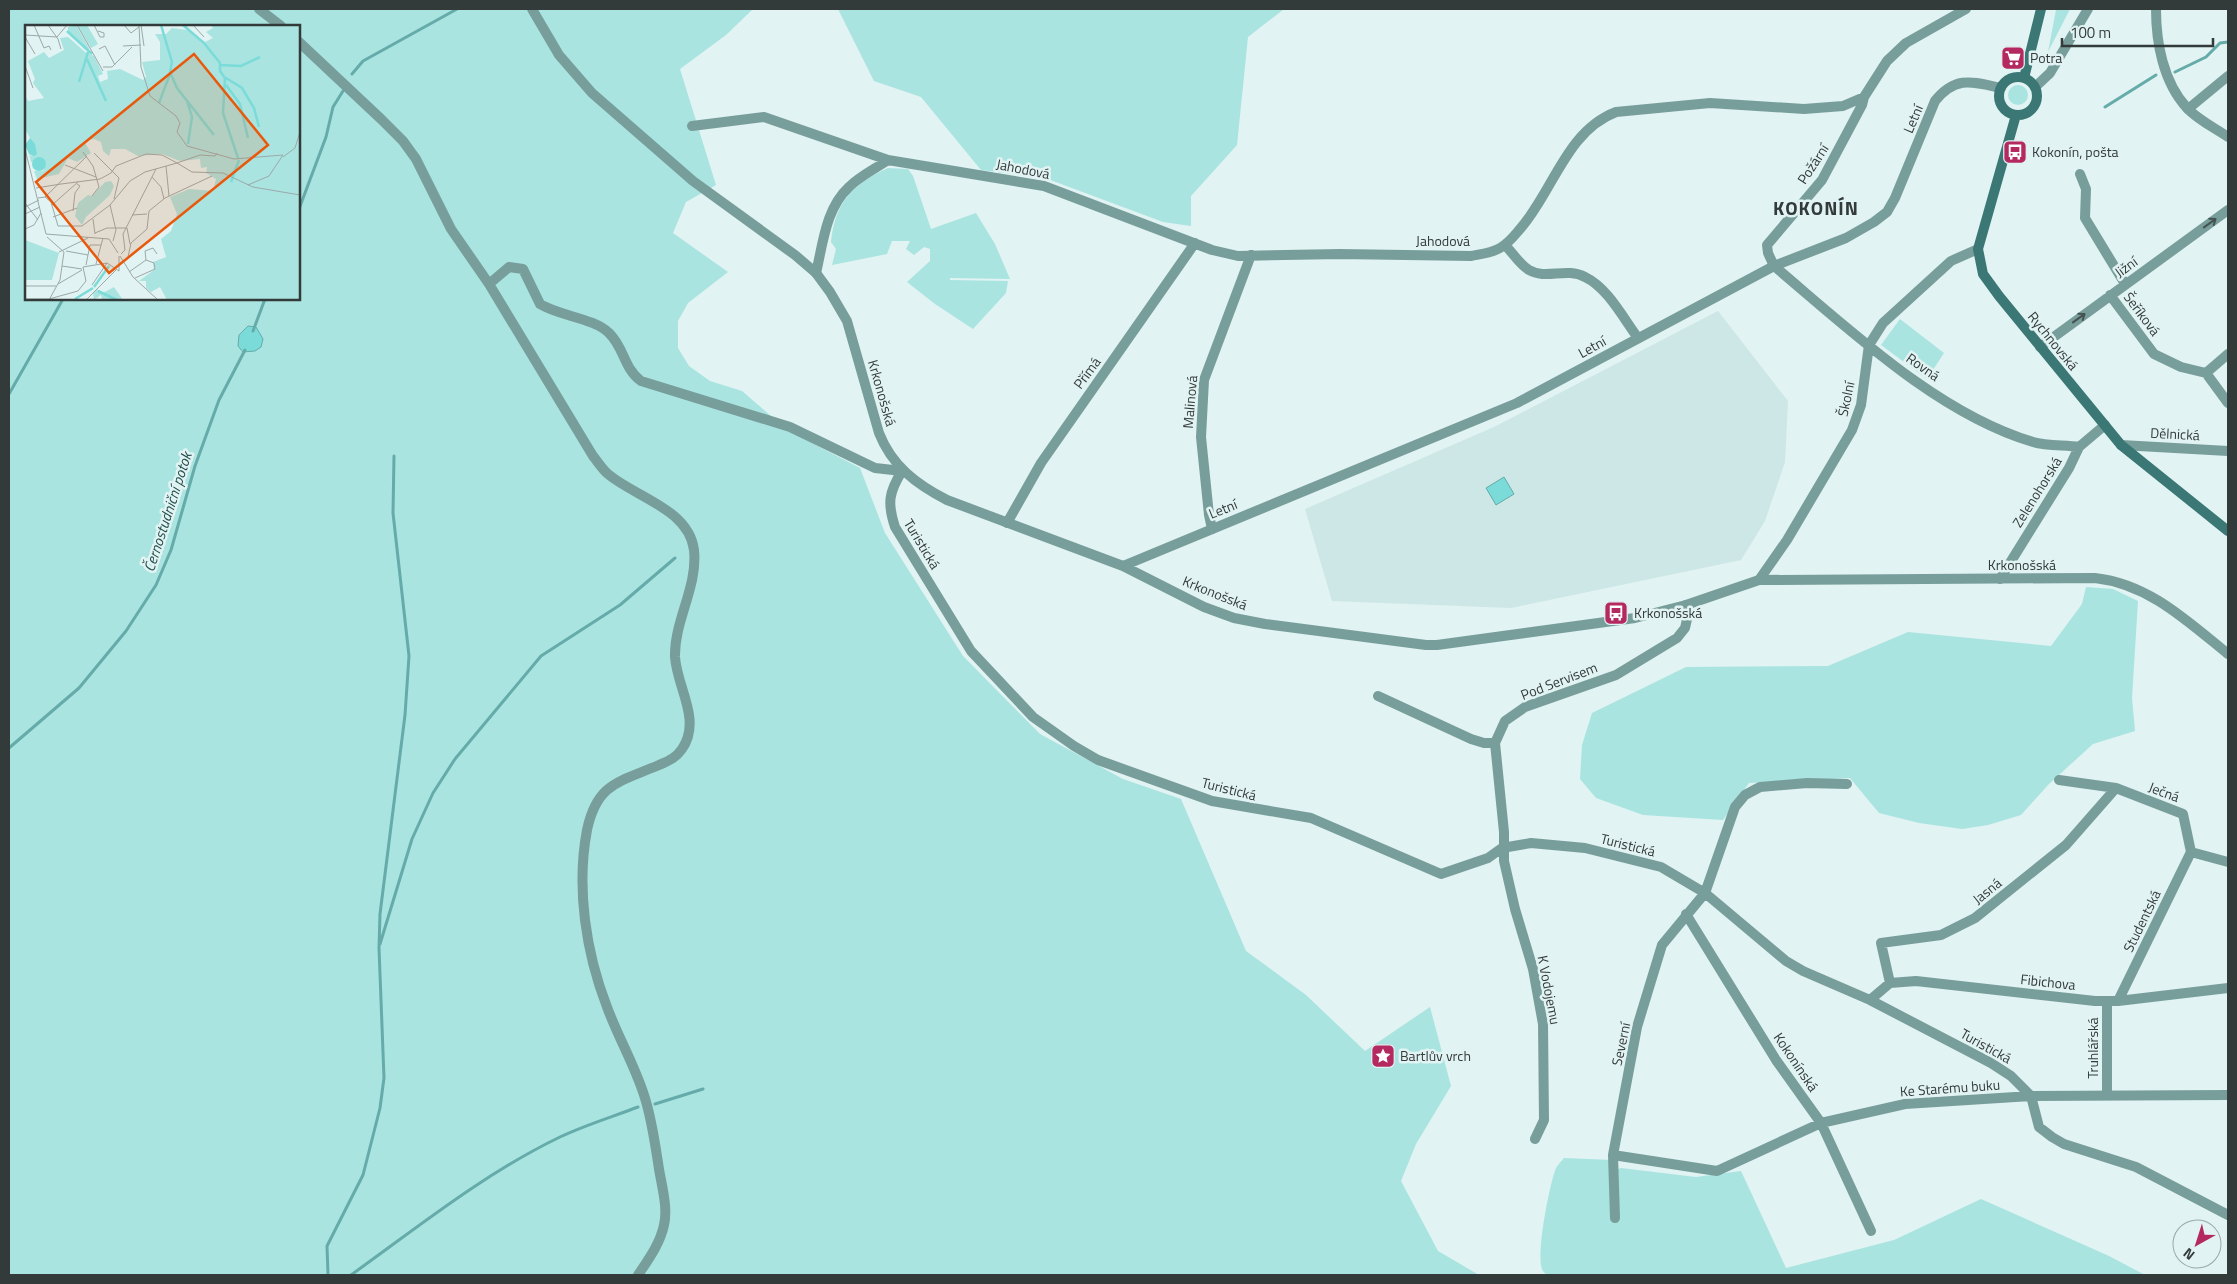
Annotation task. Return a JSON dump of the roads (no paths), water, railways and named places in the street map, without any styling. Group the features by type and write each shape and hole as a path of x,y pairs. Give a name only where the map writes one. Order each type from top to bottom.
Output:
{"main road":[{"path":"2024,78 2041,9"},
{"path":"2024,78 2035,88 2037,99 2032,110 2027,113 2016,115 2006,111 2000,103 2001,88 2011,79 2024,78"},
{"name":"Rychnovská","path":"2016,115 1978,249 1983,274 2121,445 2228,531"}],"street":[{"path":"259,9 280,25"},
{"name":"Krkonošská","path":"532,9 559,55 592,93 693,181 795,255 816,273 847,321 879,433 890,457 902,471 923,487 947,500 1123,566 1204,607 1234,618 1264,624 1431,645 1635,618 1686,605 1759,580 2095,578 2128,585 2162,602 2228,654"},
{"path":"1864,96 1887,60 1906,44 1966,9"},
{"path":"2035,88 2050,72 2088,9"},
{"path":"2156,9 2159,45 2176,94 2188,109 2228,137"},
{"path":"300,43 403,141 425,174 452,228 489,284 593,456 607,473 678,520 691,540 694,550 694,568 680,625 676,658 689,715 689,732 686,742 672,759 612,785 600,796 592,811 587,832 582,876 591,960 607,1007 644,1094 651,1123 666,1214 661,1234 652,1254 638,1275"},
{"path":"2188,109 2228,76"},
{"name":"Letní","path":"1123,566 1509,406 1774,266 1846,238 1887,212 1935,101 1947,89 1954,84 1972,82 2001,88"},
{"name":"Jahodová","path":"692,126 764,117 888,160 1044,186 1195,243 1238,256 1340,254 1471,256 1488,253 1505,245 1535,212 1568,152 1579,139 1605,116 1616,112 1710,103 1804,109 1843,106 1864,96"},
{"name":"Požární","path":"1774,266 1768,254 1767,245 1822,180 1853,122 1864,96"},
{"path":"816,273 827,223 835,204 849,187 888,160"},
{"path":"2080,174 2086,189 2085,218 2126,284"},
{"name":"Jižní","path":"2040,347 2228,210"},
{"name":"Přímá","path":"1007,523 1045,457 1195,243"},
{"path":"1505,245 1527,269 1536,273 1564,271 1586,277 1604,291 1638,338"},
{"name":"Školní","path":"1759,580 1786,540 1857,420 1861,405 1868,345 1883,323 1952,261 1978,249"},
{"name":"Malinová","path":"1212,529 1201,437 1204,380 1251,255"},
{"name":"Rovná","path":"1774,266 1868,345 1940,397 1976,419 2036,443 2079,447"},
{"path":"489,284 509,267 523,268 540,304 603,328 615,340 629,370 641,381 790,426 874,468 902,471"},
{"name":"Šeříková","path":"2110,295 2154,354 2181,367 2206,373"},
{"path":"2228,354 2206,373 2228,403"},
{"name":"Zelenohorská","path":"2000,579 2070,468 2079,447 2105,425"},
{"name":"Dělnická","path":"2121,445 2228,451"},
{"name":"Turistická","path":"902,471 890,490 891,517 895,527 971,651 1033,717 1074,746 1098,760 1212,801 1311,818 1441,874 1488,858 1502,848 1531,842 1585,848 1661,867 1705,894 1786,961 1803,971 1870,1000 1991,1063 2011,1076 2031,1096"},
{"name":"Pod Servisem","path":"1495,743 1505,722 1525,707 1616,675 1677,638 1685,628 1688,615 1686,605"},
{"path":"1378,696 1471,739 1484,743 1495,743 1504,832 1502,848"},
{"name":"Ječná","path":"2059,780 2116,788 2183,814 2191,852"},
{"path":"1705,894 1735,807 1745,795 1760,787 1807,783 1847,784"},
{"name":"Jasná","path":"1890,983 1881,943 1941,935 1975,918 2066,845 2116,788"},
{"name":"K Vodojemu","path":"1502,848 1515,910 1532,970 1544,1024 1544,1120 1535,1138"},
{"path":"2191,852 2228,862"},
{"name":"Studentská","path":"2118,1001 2191,852"},
{"name":"Severní","path":"1615,1218 1613,1155 1638,1027 1662,945 1686,914 1705,894"},
{"name":"Kokonínská","path":"1686,914 1776,1060 1821,1123 1871,1231"},
{"name":"Fibichova","path":"1890,983 1916,981 2107,1001 2228,988"},
{"path":"1870,1000 1890,983"},
{"name":"Truhlářská","path":"2107,1001 2107,1095"},
{"path":"2228,1095 2031,1096 2039,1127 2052,1137 2064,1144 2136,1167 2228,1215"},
{"name":"Ke Starému buku","path":"1613,1155 1717,1171 1821,1123 1905,1104 2031,1096"}],"waterway":[{"name":"Černostudniční potok","path":"352,74 363,61 457,9"},
{"path":"2175,72 2206,57 2220,43 2228,42"},
{"path":"2105,107 2156,75"},
{"name":"Černostudniční potok","path":"300,206 326,137 333,107 343,91"},
{"path":"9,394 62,300"},
{"name":"Černostudniční potok","path":"253,331 265,300"},
{"name":"Černostudniční potok","path":"9,748 79,688 126,631 156,585 171,550 195,466 219,400 245,350"},
{"path":"328,1275 327,1246 363,1175 380,1108 384,1078 379,948 380,914 405,715 409,656 393,513 394,456"},
{"path":"380,944 412,839 433,793 455,759 541,656 620,605 675,558"},
{"path":"655,1104 703,1089"},
{"path":"351,1275 452,1202 532,1151 569,1133 638,1107"}],"place":[{"name":"Potra","path":"2013,58"},
{"name":"Kokonín, pošta","path":"2015,152"},
{"name":"Krkonošská","path":"1616,613"},
{"name":"Bartlův vrch","path":"1383,1056"}],"district":[{"name":"KOKONÍN","path":"1816,208"}]}
